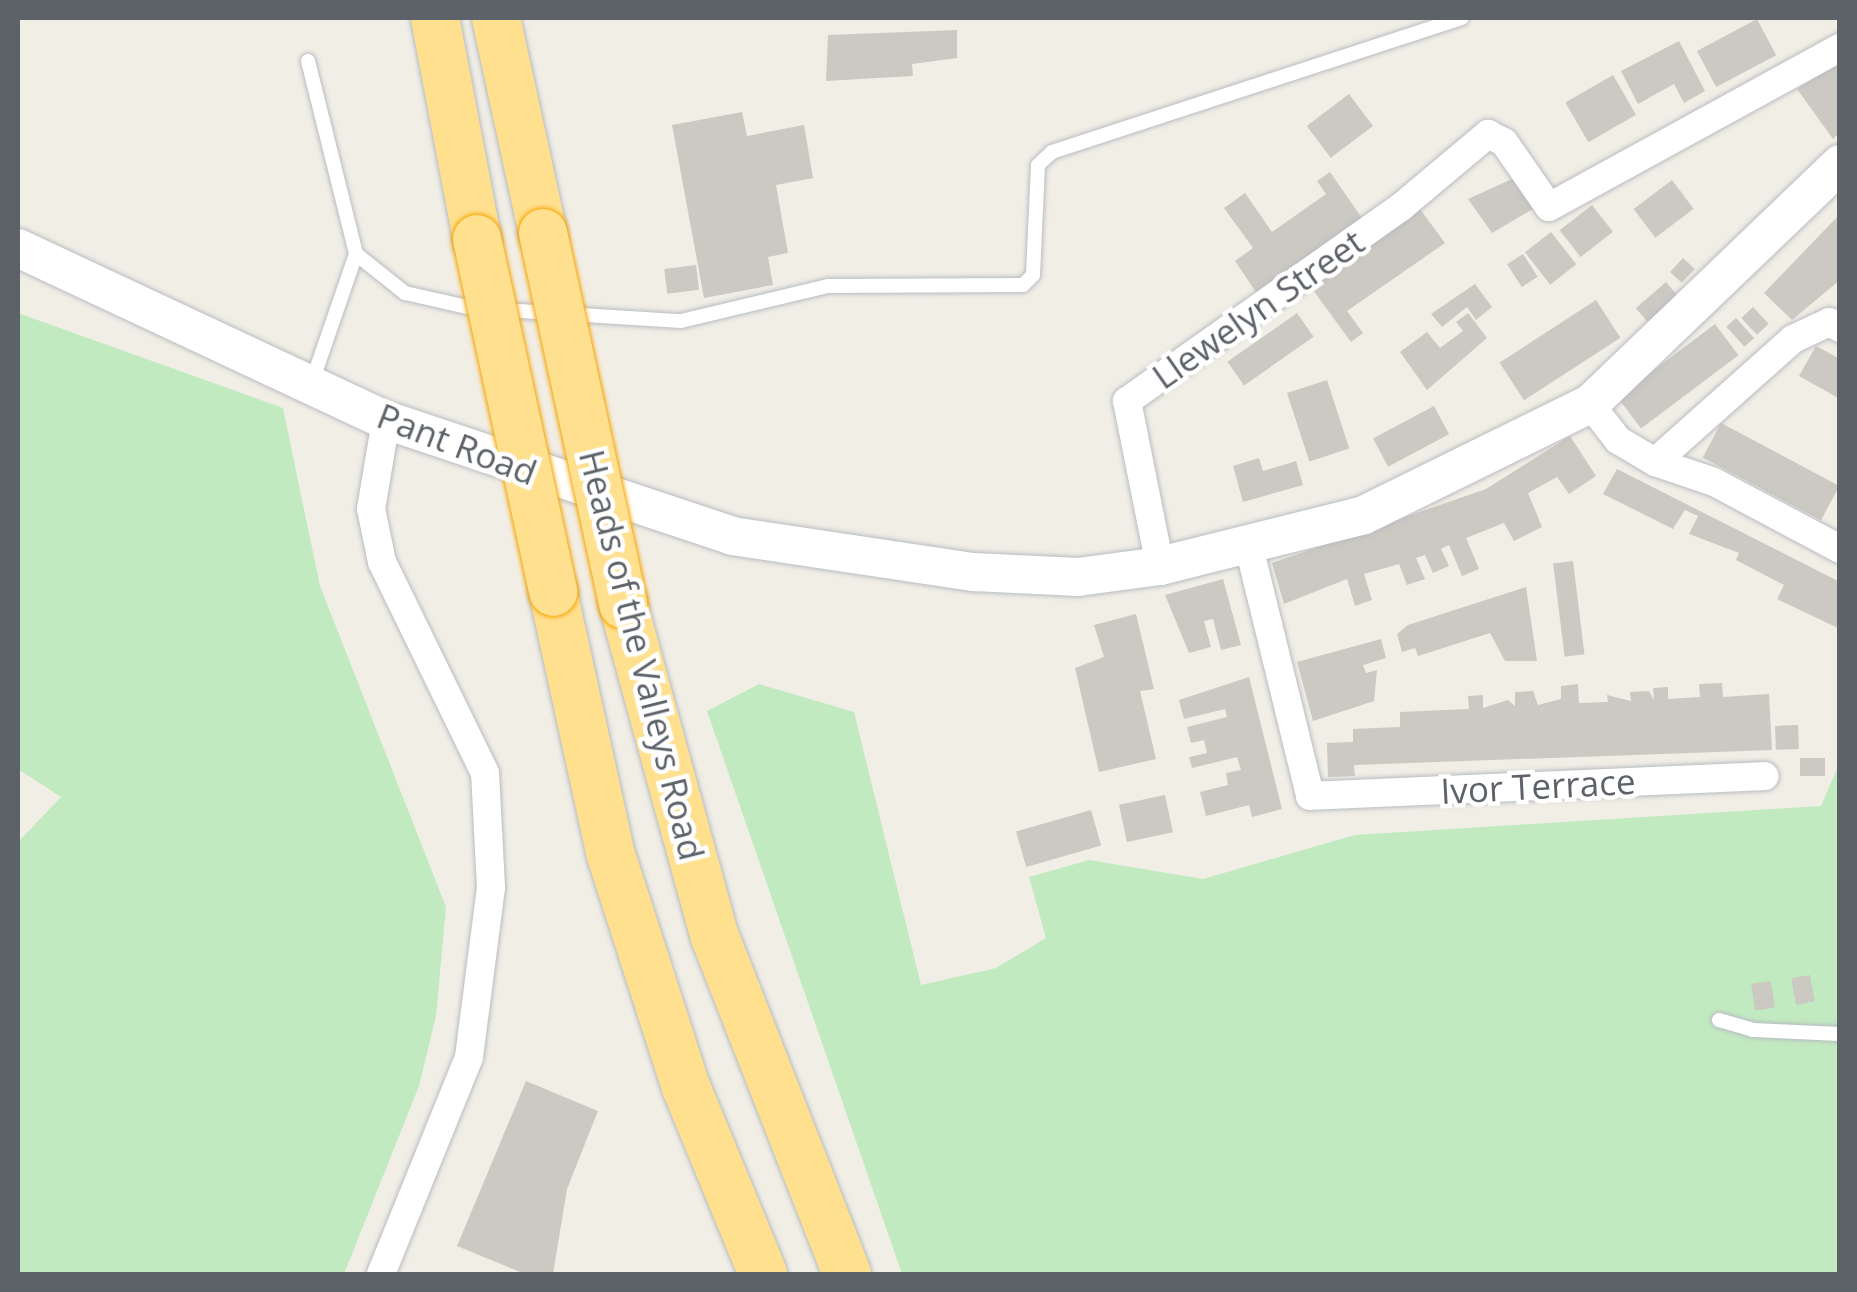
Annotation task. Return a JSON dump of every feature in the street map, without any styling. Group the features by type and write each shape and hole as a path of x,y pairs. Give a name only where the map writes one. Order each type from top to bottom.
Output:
{"highway":[{"name":"Heads of the Valleys Road","path":"434,18 477,239 610,852 686,1087 763,1274"},
{"name":"Heads of the Valleys Road","path":"496,18 624,604 716,937 847,1274"}],"street":[{"name":"Llewelyn Street","path":"1160,566 1127,402 1401,208 1488,134 1504,142 1549,207 1840,48"},
{"path":"1160,566 1249,547 1380,508 1590,404 1840,164"},
{"name":"Pant Road","path":"18,248 386,420 732,536 974,572 1078,577 1160,566"},
{"path":"1655,462 1794,339 1829,322 1840,328"},
{"path":"1590,404 1618,440 1655,462 1714,482 1840,549"},
{"path":"382,1274 470,1057 491,887 485,773 382,562 371,509 386,420"},
{"name":"Ivor Terrace","path":"1249,547 1310,796 1766,776"}],"lane":[{"path":"356,254 406,294 472,308 681,321 828,286 1024,286 1033,274 1038,165 1052,152 1462,18"},
{"path":"308,61 356,254 311,384"},
{"path":"1719,1020 1753,1030 1840,1034"}],"green space":[{"path":"18,313 283,408 320,586 446,907 436,1016 419,1086 344,1274 18,1274 18,842 61,797 18,769"},
{"path":"759,684 854,712 921,985 996,968 1046,938 1029,877 1089,860 1203,879 1355,835 1821,806 1839,764 1839,1274 902,1274 707,711"}],"building":[{"path":"1757,19 1776,55 1716,87 1697,51"},
{"path":"957,30 957,58 912,64 913,76 826,81 828,35"},
{"path":"1679,41 1705,91 1684,103 1674,84 1638,104 1621,71"},
{"path":"1840,62 1840,132 1833,139 1797,89"},
{"path":"1613,75 1636,115 1588,142 1565,102"},
{"path":"1349,94 1373,126 1331,158 1307,126"},
{"path":"742,112 747,136 804,125 813,178 776,185 788,253 768,257 773,285 704,298 672,125"},
{"path":"1330,172 1362,218 1256,292 1235,261 1253,248 1224,208 1245,193 1272,232 1326,194 1317,181"},
{"path":"1512,179 1533,209 1492,233 1468,199"},
{"path":"1672,180 1694,209 1655,238 1634,209"},
{"path":"1592,205 1613,232 1581,257 1560,230"},
{"path":"1420,209 1445,243 1347,311 1363,333 1351,342 1310,286"},
{"path":"1840,214 1840,280 1792,320 1764,293"},
{"path":"1551,232 1576,264 1550,285 1525,252"},
{"path":"1523,254 1538,277 1522,287 1507,264"},
{"path":"1683,258 1695,269 1682,283 1670,272"},
{"path":"696,265 699,290 667,294 664,269"},
{"path":"1666,282 1681,299 1651,326 1636,308"},
{"path":"1475,284 1492,307 1476,320 1467,307 1442,327 1431,314"},
{"path":"1596,300 1621,338 1524,400 1500,363"},
{"path":"1753,307 1769,324 1757,335 1741,318"},
{"path":"1297,313 1314,337 1244,386 1227,362"},
{"path":"1468,313 1487,338 1427,390 1400,352 1427,332 1440,348 1463,331 1456,322"},
{"path":"1736,318 1754,338 1744,347 1726,327"},
{"path":"1715,324 1738,355 1641,429 1618,397"},
{"path":"1816,346 1840,359 1840,399 1799,376"},
{"path":"1327,380 1349,448 1309,461 1287,393"},
{"path":"1434,406 1449,434 1388,467 1373,438"},
{"path":"1721,423 1839,486 1821,520 1703,457"},
{"path":"1570,436 1596,476 1569,494 1557,477 1528,493 1542,527 1514,541 1504,523 1466,538 1479,569 1462,576 1449,545 1441,549 1449,566 1433,573 1425,555 1416,558 1425,579 1407,585 1399,564 1364,574 1372,600 1355,606 1347,579 1284,604 1272,563 1486,489"},
{"path":"1259,458 1263,471 1296,461 1303,485 1243,502 1233,466"},
{"path":"1617,469 1840,582 1840,629 1777,599 1784,585 1736,560 1739,553 1689,534 1698,516 1685,510 1673,529 1603,494"},
{"path":"1573,561 1584,654 1565,657 1553,563"},
{"path":"1223,579 1241,645 1221,650 1213,619 1204,621 1211,647 1189,653 1165,595"},
{"path":"1526,587 1537,661 1505,661 1490,633 1418,656 1415,648 1402,652 1397,634 1408,625"},
{"path":"1136,614 1154,689 1140,691 1156,759 1099,772 1075,668 1104,657 1094,625"},
{"path":"1381,639 1386,658 1363,665 1366,673 1377,670 1374,701 1313,721 1297,662"},
{"path":"1249,677 1282,809 1252,817 1249,805 1206,816 1200,792 1228,785 1226,773 1241,770 1237,757 1192,768 1189,757 1207,753 1204,740 1191,743 1187,727 1227,717 1225,709 1184,719 1179,700"},
{"path":"1722,683 1723,697 1769,694 1772,750 1354,765 1355,776 1328,777 1327,743 1353,742 1353,729 1400,727 1400,712 1469,709 1468,696 1483,695 1483,708 1508,700 1515,706 1515,692 1533,691 1538,705 1561,699 1561,686 1578,684 1579,703 1608,702 1607,695 1631,701 1630,692 1649,691 1654,700 1653,688 1668,687 1668,699 1700,697 1699,684"},
{"path":"1798,725 1799,749 1776,750 1775,726"},
{"path":"1800,758 1825,758 1825,776 1800,776"},
{"path":"1165,795 1173,832 1127,842 1119,805"},
{"path":"1091,810 1101,846 1026,867 1016,831"},
{"path":"1810,975 1815,1002 1796,1005 1791,978"},
{"path":"1771,981 1775,1008 1755,1011 1751,984"},
{"path":"526,1081 598,1111 567,1189 553,1274 525,1274 457,1246"}]}
